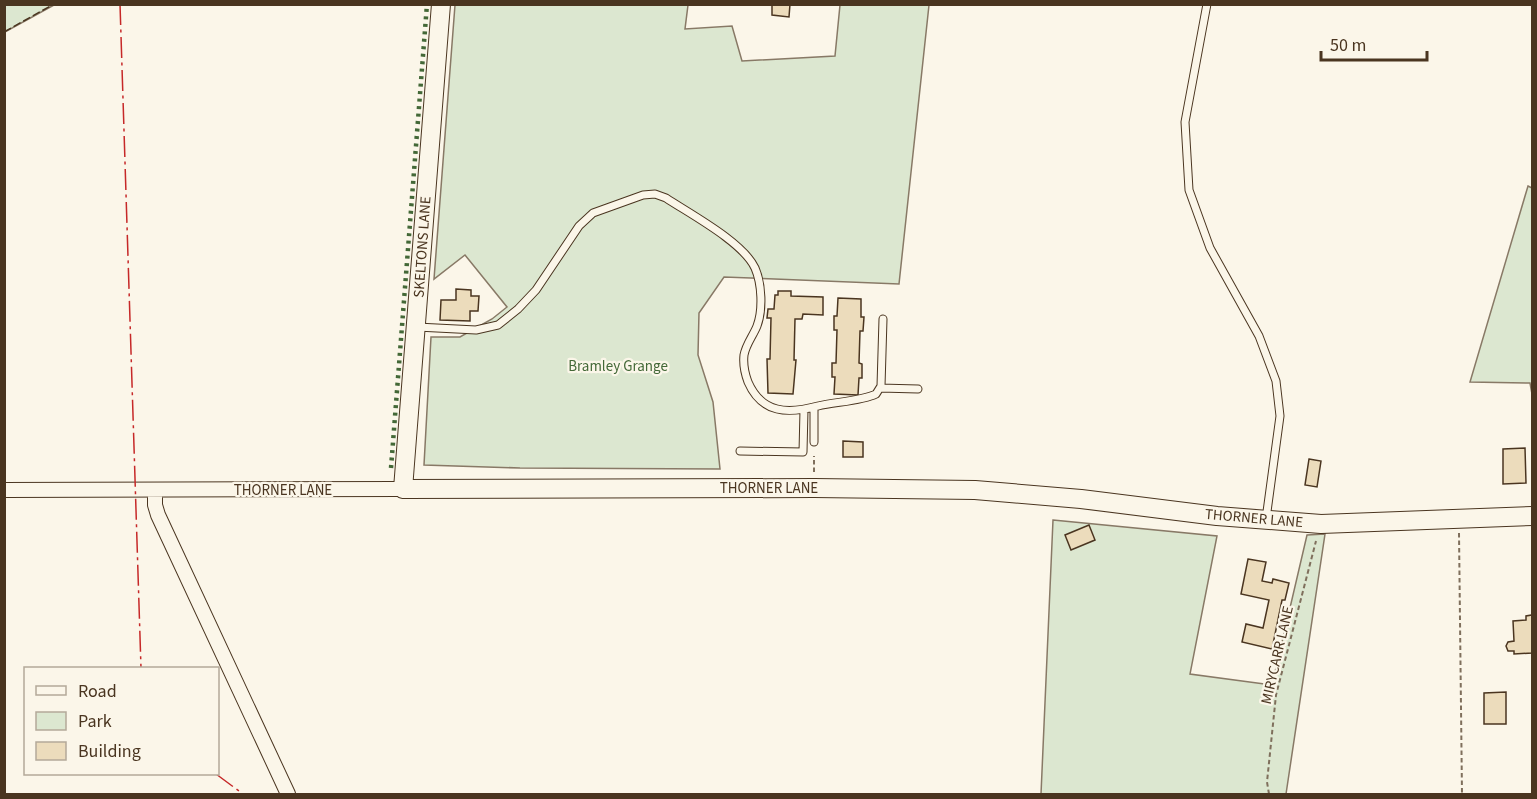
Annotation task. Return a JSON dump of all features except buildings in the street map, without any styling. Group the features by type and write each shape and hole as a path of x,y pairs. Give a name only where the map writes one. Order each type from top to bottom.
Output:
{"street":[{"name":"SKELTONS LANE","path":"404,489 441,4"},
{"name":"THORNER LANE","path":"4,490 814,488 986,491 1321,524 1533,516"},
{"path":"155,490 158,515 288,795"}],"lane":[{"path":"1207,4 1185,122 1189,190 1210,248 1259,336 1276,381 1280,416 1265,520"},
{"path":"416,327 476,330 498,325 536,290 585,219 602,208 643,195 655,194 666,198 734,244 749,259 758,278 760,308 757,327 744,354 746,376 765,405 784,411 804,410 836,401 872,396 880,388 883,319"},
{"path":"880,388 918,389"},
{"path":"813,407 814,442"},
{"path":"740,451 803,452 804,410"}],"path":[{"path":"814,442 814,488"},
{"path":"1458,520 1462,795"},
{"name":"MIRYCARR LANE","path":"1269,795 1267,782 1276,695 1321,524"}],"green space":[{"path":"5,4 54,4 54,5 5,32"},
{"name":"Bramley Grange","path":"455,5 688,5 685,29 732,26 742,61 835,56 840,5 929,5 899,284 724,277 699,313 698,355 713,402 720,469 424,465 431,337 460,337 492,319 507,307 465,255 434,279"},
{"path":"1528,186 1532,188 1532,394 1530,383 1470,382"},
{"path":"1053,520 1217,536 1190,674 1272,685 1307,535 1325,534 1286,794 1041,794"}],"hedge":[{"path":"391,468 427,4"}],"fence":[{"path":"4,32 54,4"}],"power":[{"path":"120,4 141,667"},
{"path":"217,775 243,794"}]}
